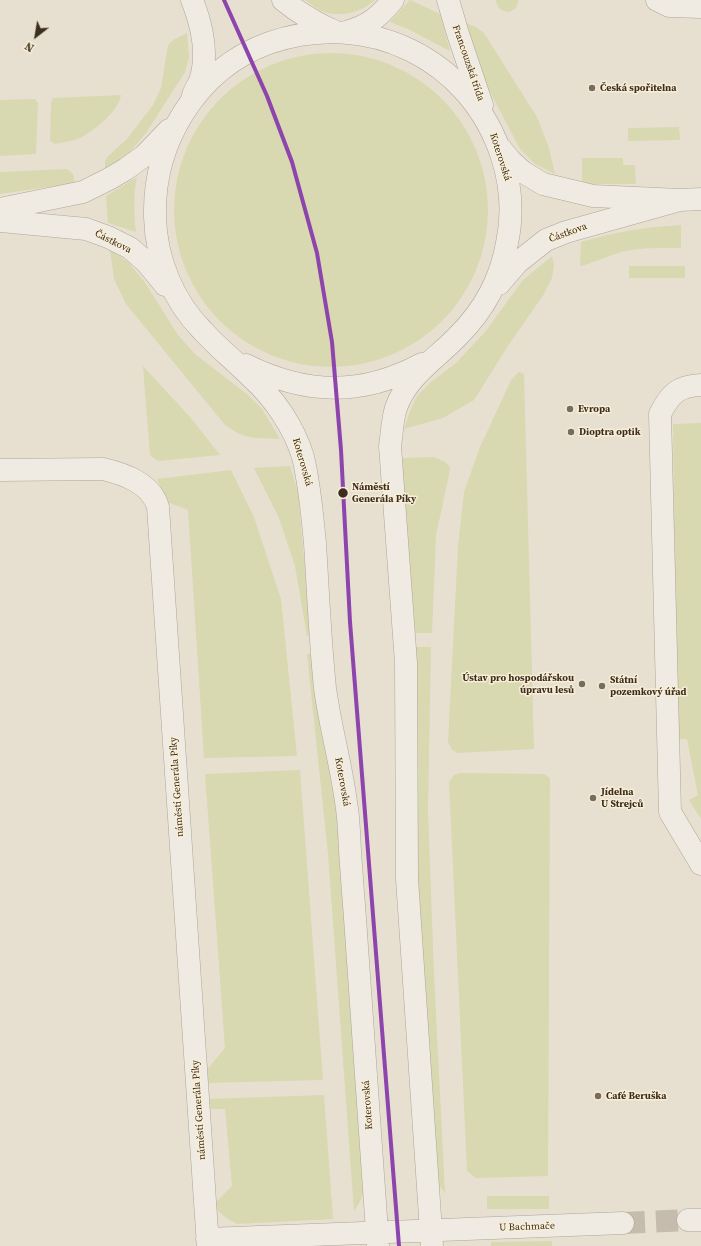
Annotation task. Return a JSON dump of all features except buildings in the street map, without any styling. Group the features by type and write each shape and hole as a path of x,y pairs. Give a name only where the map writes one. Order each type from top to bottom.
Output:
{"street":[{"name":"Koterovská","path":"192,0 203,34 204,63 200,81 167,144 158,170 154,197 155,224 159,252 168,278 180,302 199,328 256,381 293,430 302,453 311,491 326,690 347,805 378,1239"},
{"name":"Koterovská","path":"282,0 299,14 318,24 341,32"},
{"path":"341,32 360,28 371,22 393,0"},
{"name":"Francouzská třída","path":"448,0 458,34 493,135"},
{"path":"657,0 669,6 701,7"},
{"name":"Koterovská","path":"183,112 209,81 247,53 261,46 286,38 311,33 341,32 370,36 395,43 418,54 440,68 459,84 475,104 493,135 505,167 510,191 508,240 494,286 482,308 470,324 456,339 414,377 405,390 396,408 390,446 406,663 407,879 431,1238"},
{"path":"0,209 83,192 109,179 144,156 158,143 183,112"},
{"name":"Částkova","path":"493,135 511,161 542,184 593,196 691,200"},
{"name":"Částkova","path":"482,308 517,263 546,240 566,232 691,200"},
{"name":"Částkova","path":"0,220 86,229 108,237 130,248 147,263 180,302"},
{"name":"Koterovská","path":"222,349 242,364 287,382 312,387 336,388 351,387 389,379 418,366 440,352"},
{"path":"700,862 670,812 660,414 667,400 678,390 690,386 701,385"},
{"name":"náměstí Generála Píky","path":"0,470 103,469 128,477 146,487 156,500 158,507 208,1243 431,1238"},
{"name":"U Bachmače","path":"431,1238 623,1223"}],"green space":[{"path":"305,0 375,0 356,11 335,14 321,11"},
{"path":"410,0 440,14 450,51 408,29 390,22"},
{"path":"496,0 518,0 515,9 507,12 500,9"},
{"path":"466,23 476,27 484,33 537,117 549,148 555,174 535,164 520,149 486,84"},
{"path":"187,33 189,57 185,72 146,133 130,152 105,170 105,161 108,156 127,139 153,105 161,88 168,45 173,40"},
{"path":"331,53 362,56 405,71 431,88 453,110 470,136 481,164 485,179 488,210 485,241 470,284 453,310 431,332 405,349 377,360 362,364 331,367 300,364 257,349 231,332 209,310 192,284 181,256 177,241 174,210 177,179 192,136 209,110 231,88 257,71 285,60 300,56"},
{"path":"121,95 111,114 86,135 77,139 55,144 50,141 51,103 53,98"},
{"path":"35,99 38,103 36,154 0,156 0,100"},
{"path":"679,127 680,140 628,141 628,128"},
{"path":"582,158 623,158 623,165 635,165 636,184 582,184"},
{"path":"67,169 73,174 75,183 0,194 0,172"},
{"path":"137,177 134,204 136,232 108,223 106,196"},
{"path":"681,225 681,248 628,250 580,266 581,242 631,230"},
{"path":"110,250 128,262 144,281 178,335 195,354 248,395 262,409 280,439 245,436 225,425 126,304 114,279"},
{"path":"552,256 554,264 552,278 544,294 508,346 474,400 443,418 404,429 417,396 431,382 456,363 485,332 523,280"},
{"path":"629,266 685,266 685,278 629,278"},
{"path":"143,366 190,417 220,455 158,461 150,455"},
{"path":"519,372 524,374 534,749 458,753 452,750 448,742 458,546 464,492 480,447 511,380"},
{"path":"701,423 701,819 689,800 698,795 687,739 676,739 673,424"},
{"path":"434,457 445,462 450,467 436,535 432,633 412,633 402,458"},
{"path":"290,466 298,492 311,636 307,636 295,566 279,518 254,468"},
{"path":"231,470 254,517 281,599 297,756 204,758 188,510 167,502 157,479"},
{"path":"414,647 431,647 428,811 434,974 445,1193 439,1185 433,1170 417,875 418,761"},
{"path":"307,654 313,654 339,813 365,1191 354,1211 328,854"},
{"path":"300,770 323,1080 205,1083 204,1073 225,1048 205,774"},
{"path":"460,773 544,774 550,778 548,1176 476,1178 467,1171 449,782 454,775"},
{"path":"324,1095 333,1219 237,1224 221,1214 213,1205 232,1186 225,1109 208,1109 207,1099"},
{"path":"487,1196 549,1196 549,1209 487,1209"},
{"path":"552,1241 552,1246 491,1246 491,1242"}],"tunnel":[{"path":"623,1223 688,1220"}],"transit line":[{"path":"224,0 267,96 292,162 317,253 332,342 341,450 350,622 399,1246"}],"place":[{"name":"Česká spořitelna","path":"592,88"},
{"name":"Evropa","path":"570,409"},
{"name":"Dioptra optik","path":"571,432"},
{"name":"Náměstí Generála Píky","path":"343,493"},
{"name":"Ústav pro hospodářskou úpravu lesů","path":"582,684"},
{"name":"Státní pozemkový úřad","path":"602,686"},
{"name":"Jídelna U Strejců","path":"593,798"},
{"name":"Café Beruška","path":"598,1096"}]}
